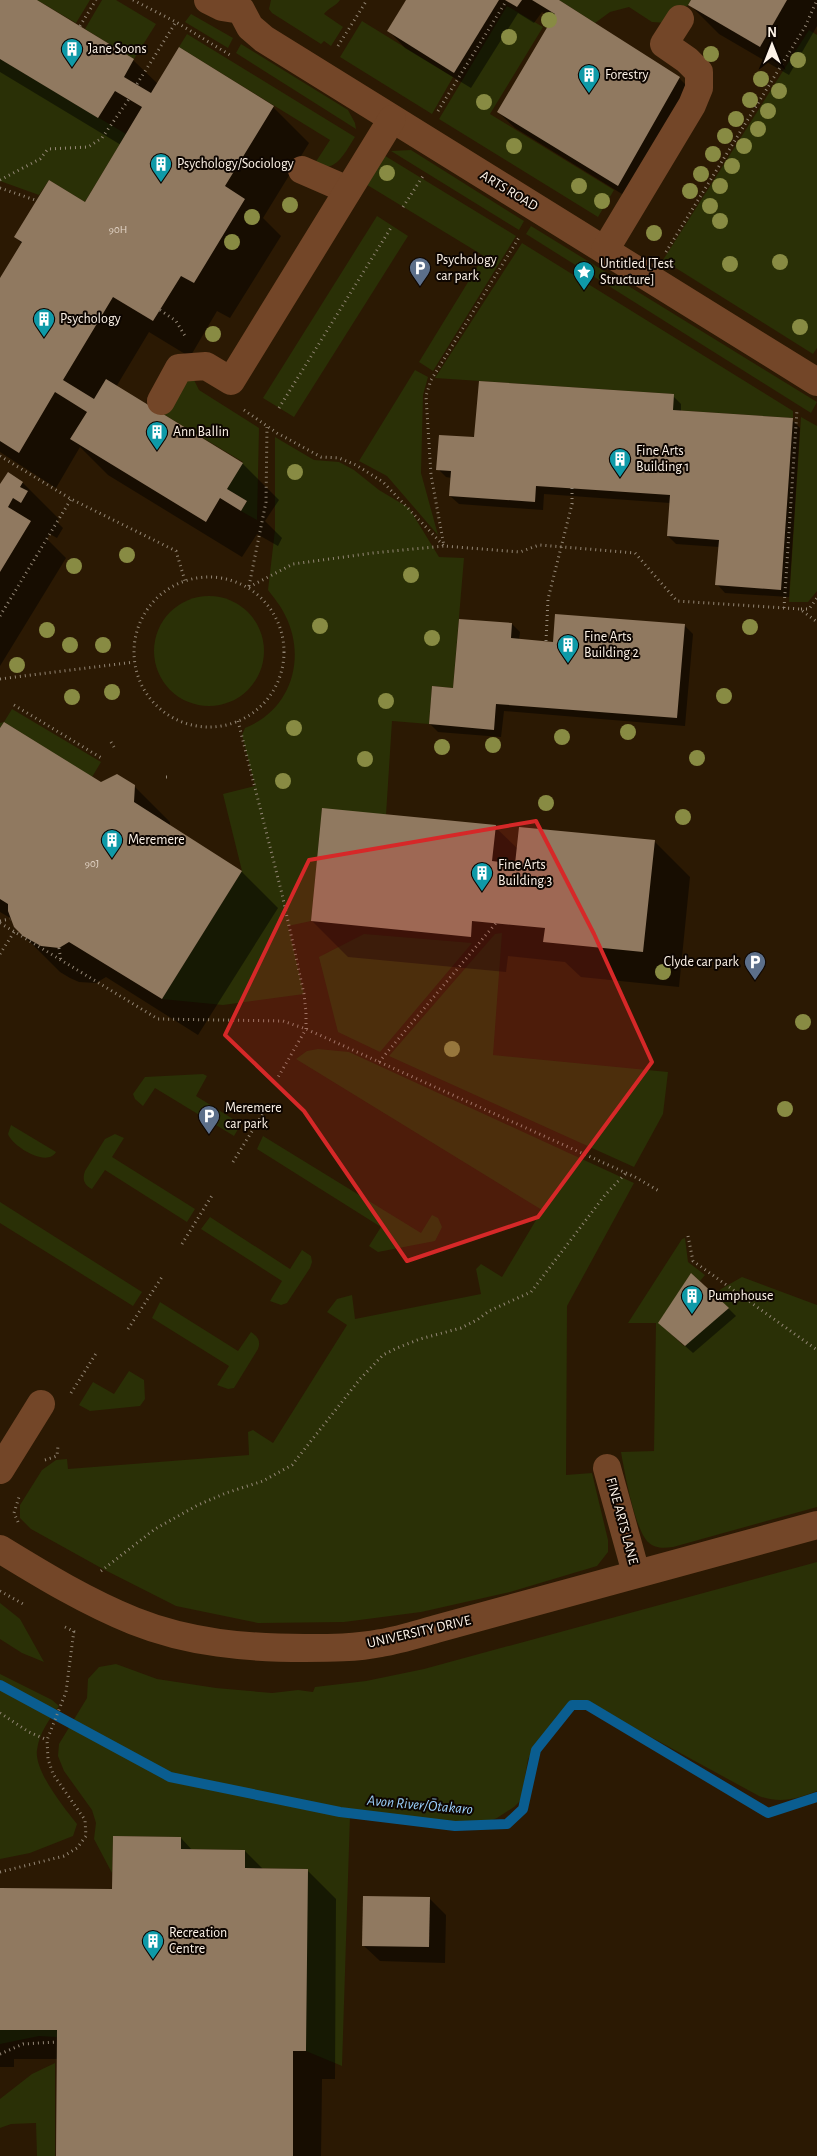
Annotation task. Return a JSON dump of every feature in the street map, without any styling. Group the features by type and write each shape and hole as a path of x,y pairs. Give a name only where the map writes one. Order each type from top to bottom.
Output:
{"street":[{"name":"ARTS ROAD","path":"208,0 222,7 241,5 250,27 257,34 817,382"},
{"path":"605,250 692,105 699,88 699,72 687,60 664,44 680,18"},
{"path":"161,401 179,368 206,366 231,381 392,119"},
{"path":"302,170 348,190"},
{"path":"0,1470 41,1404"},
{"name":"FINE ARTS LANE","path":"608,1468 636,1573"},
{"name":"UNIVERSITY DRIVE","path":"0,1550 88,1600 134,1621 170,1633 215,1643 254,1647 337,1648 380,1643 817,1525"}],"path":[{"path":"80,26 96,0"},
{"path":"320,74 367,0"},
{"path":"649,277 805,27 817,0"},
{"path":"437,114 505,3"},
{"path":"137,84 176,22"},
{"path":"0,180 40,159 48,149 88,147 102,138 129,99"},
{"path":"403,207 423,176"},
{"path":"0,188 35,200"},
{"path":"444,546 431,476 426,396 431,380 538,208"},
{"path":"279,408 392,226"},
{"path":"160,310 176,321 195,353 197,367"},
{"path":"236,405 267,426 321,457 339,458 383,482 444,546"},
{"path":"784,608 798,410"},
{"path":"249,587 266,502 267,426"},
{"path":"0,456 71,499 176,551 185,581"},
{"path":"546,641 548,599 572,504 572,488"},
{"path":"0,616 71,499"},
{"path":"249,587 292,564 373,552 444,546 520,552 539,546 635,552 677,601 809,609 817,598"},
{"path":"212,578 225,579 249,587 265,601 278,622 284,648 282,673 271,696 253,714 230,725 204,728 179,722 157,708 142,687 134,662 135,637 144,612 162,594 185,581 212,578"},
{"path":"800,609 817,622"},
{"path":"0,679 134,662"},
{"path":"14,705 103,759"},
{"path":"238,721 282,894 304,994 306,1029 277,1079"},
{"path":"111,742 114,747"},
{"path":"166,777 171,777"},
{"path":"0,922 10,920"},
{"path":"0,922 158,1019 283,1021 306,1029 659,1190"},
{"path":"379,1062 496,923"},
{"path":"0,954 14,932"},
{"path":"59,948 62,961"},
{"path":"233,1162 264,1112"},
{"path":"99,1574 155,1529 198,1505 226,1493 263,1481 292,1465 360,1379 383,1355 404,1345 461,1328 489,1311 531,1292 605,1195 626,1174"},
{"path":"182,1244 213,1194"},
{"path":"688,1236 693,1261 817,1350"},
{"path":"128,1329 162,1277"},
{"path":"68,1398 97,1352"},
{"path":"39,1465 57,1456 58,1446"},
{"path":"20,1526 14,1513 17,1500 22,1493"},
{"path":"0,1872 64,1856 77,1848 86,1836 85,1820 53,1774 48,1759 47,1740 66,1692 73,1632 76,1626"},
{"path":"0,1713 29,1732 47,1740"},
{"path":"0,2054 23,2044 57,2042"}],"highlighted area":[{"path":"536,821 594,934 652,1062 538,1217 407,1261 304,1111 225,1035 309,860"}],"green space":[{"path":"37,0 90,0 76,23"},
{"path":"102,0 116,0 156,24 134,59 85,29"},
{"path":"271,0 340,0 324,14 343,27 331,46 324,41 321,44 272,13 269,9"},
{"path":"559,0 691,0 688,5 667,23 652,22 629,7 610,12 595,23"},
{"path":"507,6 543,27 490,114 614,190 598,217 439,119"},
{"path":"191,14 233,38 228,48 185,22"},
{"path":"362,21 453,77 432,114 340,57"},
{"path":"809,30 817,35 817,348 813,354 663,260"},
{"path":"187,34 355,137 339,160 328,167 315,163 330,140 179,47"},
{"path":"241,44 348,110 356,129 236,53"},
{"path":"0,59 126,134 85,202 49,180 39,195 0,181"},
{"path":"411,150 524,221 519,230 391,151"},
{"path":"382,154 516,236 433,371 419,362 484,256 364,183"},
{"path":"377,216 408,236 294,417 263,398"},
{"path":"531,226 817,402 811,413 526,234"},
{"path":"522,243 793,411 793,418 673,410 673,394 435,378"},
{"path":"415,370 428,377 423,395 421,473 438,535 387,476 359,461"},
{"path":"193,378 199,390 259,428 257,520 241,511 247,501 227,489 243,462 163,414 188,380"},
{"path":"801,417 817,426 817,591 808,602 789,602"},
{"path":"275,437 314,460 339,462 354,470 379,490 409,508 439,557 464,558 453,688 432,686 429,724 392,721 386,815 322,809 311,921 288,926 304,994 223,1005 162,999 242,871 223,794 255,786 242,735 245,728 261,720 274,709 284,696 294,665 291,631 283,612 268,590 275,530"},
{"path":"209,596 230,600 248,612 260,630 264,651 260,672 248,690 230,702 209,706 188,702 170,690 158,672 154,651 158,630 170,612 188,600"},
{"path":"12,709 101,762 92,777 4,722"},
{"path":"502,933 493,1055 668,1072 663,1114 634,1167 389,1056 495,934"},
{"path":"364,934 472,943 380,1052 338,1032 319,957"},
{"path":"318,1049 349,1052 634,1183 567,1306 566,1475 592,1473 608,1540 608,1552 597,1566 510,1592 421,1612 344,1622 258,1623 176,1606 103,1569 31,1529 20,1518 20,1505 42,1470 56,1460 67,1459 68,1469 249,1455 248,1432 253,1430 273,1443 347,1325 327,1312 337,1299 352,1295 355,1319 481,1294 476,1269 481,1264 502,1277 542,1210 296,1059 307,1051"},
{"path":"203,1074 207,1076 196,1096 241,1124 234,1136 155,1088 143,1106 135,1099 133,1094 145,1077"},
{"path":"11,1125 56,1152 52,1156 45,1158 23,1149 8,1134"},
{"path":"115,1134 124,1138 112,1157 195,1209 187,1222 105,1170 92,1189 85,1184 85,1171 105,1139"},
{"path":"263,1136 421,1233 432,1215 438,1218 442,1227 435,1241 378,1252 369,1246 381,1227 257,1149"},
{"path":"0,1202 142,1292 133,1306 0,1223"},
{"path":"210,1217 290,1269 302,1250 311,1256 310,1268 287,1303 281,1305 270,1301 282,1281 201,1229"},
{"path":"685,1238 688,1262 705,1275 700,1281 691,1273 659,1323 684,1346 728,1308 715,1295 721,1289 742,1277 817,1305 817,1507 673,1547 660,1548 648,1542 643,1535 631,1499 621,1452 654,1451 656,1323 628,1323 682,1239"},
{"path":"160,1302 238,1351 251,1332 257,1337 259,1341 258,1349 234,1388 228,1389 217,1385 229,1366 152,1318"},
{"path":"129,1371 144,1380 145,1399 140,1406 90,1411 79,1405 93,1382 114,1394"},
{"path":"817,1562 817,1791 788,1800 774,1800 759,1796 583,1700 570,1703 556,1717 528,1759 521,1800 497,1818 483,1824 458,1829 350,1815 342,2066 306,2051 307,1869 245,1868 245,1850 181,1849 181,1837 113,1836 112,1873 94,1839 96,1823 92,1810 64,1771 58,1756 59,1744 87,1698 88,1679 99,1667 116,1664 157,1679 216,1688 272,1693 298,1690 313,1692 315,1687 366,1681 424,1669"},
{"path":"0,1603 20,1619 44,1662 22,1653 0,1639"},
{"path":"0,1674 52,1700 59,1706 40,1738 37,1759 51,1789 77,1824 73,1836 30,1853 0,1859"},
{"path":"0,2030 57,2030 57,2037 39,2036 0,2044"},
{"path":"55,2063 55,2156 37,2156 36,2123 11,2124 0,2128 0,2099 32,2074"}],"building":[{"path":"0,0 37,0 134,59 124,77 151,93 179,47 274,106 225,186 245,199 194,283 181,276 153,321 113,297 63,380 94,399 106,379 243,463 227,489 247,501 241,511 220,498 206,522 70,439 87,412 55,392 19,453 0,441 0,278 22,242 14,237 49,180 85,202 142,107 115,91 98,118 0,59"},
{"path":"406,0 499,0 454,73 387,31"},
{"path":"505,0 522,0 517,7"},
{"name":"Forestry","path":"532,0 559,0 680,77 618,186 497,112 555,14"},
{"path":"691,0 787,0 760,47 688,5"},
{"name":"Fine Arts Building 1","path":"479,381 674,394 673,410 793,418 781,590 715,585 719,540 667,536 670,495 536,486 535,502 449,496 451,471 436,470 439,435 474,437"},
{"path":"8,472 23,482 20,487 28,491 21,503 13,498 8,507 31,521 0,572 0,484"},
{"name":"Fine Arts Building 2","path":"555,614 685,624 677,718 496,704 494,730 429,724 432,686 453,688 459,619 512,623 511,638 553,642"},
{"name":"Meremere","path":"4,722 101,782 117,774 135,785 134,802 242,871 162,999 69,942 59,948 41,946 23,936 14,927 8,911 8,904 0,899 0,728"},
{"name":"Fine Arts Building 3","path":"322,808 496,825 492,861 515,864 519,827 655,840 643,952 543,942 545,928 472,921 471,937 311,921"},
{"name":"Pumphouse","path":"691,1273 729,1308 685,1346 658,1323"},
{"name":"Recreation Centre","path":"113,1836 181,1837 181,1849 245,1850 245,1868 308,1869 306,2051 293,2051 293,2156 56,2156 57,2030 0,2030 0,1888 112,1889"},
{"path":"363,1896 430,1897 429,1947 362,1946"}],"waterway":[{"name":"Avon River/Ōtakaro","path":"0,1685 170,1777 340,1812 455,1826 507,1824 523,1809 536,1750 572,1705 587,1705 768,1813 817,1797"}],"place":[{"name":"Jane Soons","path":"72,68"},
{"name":"Forestry","path":"589,94"},
{"name":"Psychology/Sociology","path":"161,183"},
{"name":"Psychology car park","path":"420,287"},
{"name":"Untitled [Test Structure]","path":"584,291"},
{"name":"Psychology","path":"44,338"},
{"name":"Ann Ballin","path":"157,451"},
{"name":"Fine Arts Building 1","path":"620,478"},
{"name":"Fine Arts Building 2","path":"568,664"},
{"name":"Meremere","path":"112,859"},
{"name":"Fine Arts Building 3","path":"482,892"},
{"name":"Clyde car park","path":"755,981"},
{"name":"Meremere car park","path":"209,1135"},
{"name":"Pumphouse","path":"692,1315"},
{"name":"Recreation Centre","path":"153,1960"}]}
